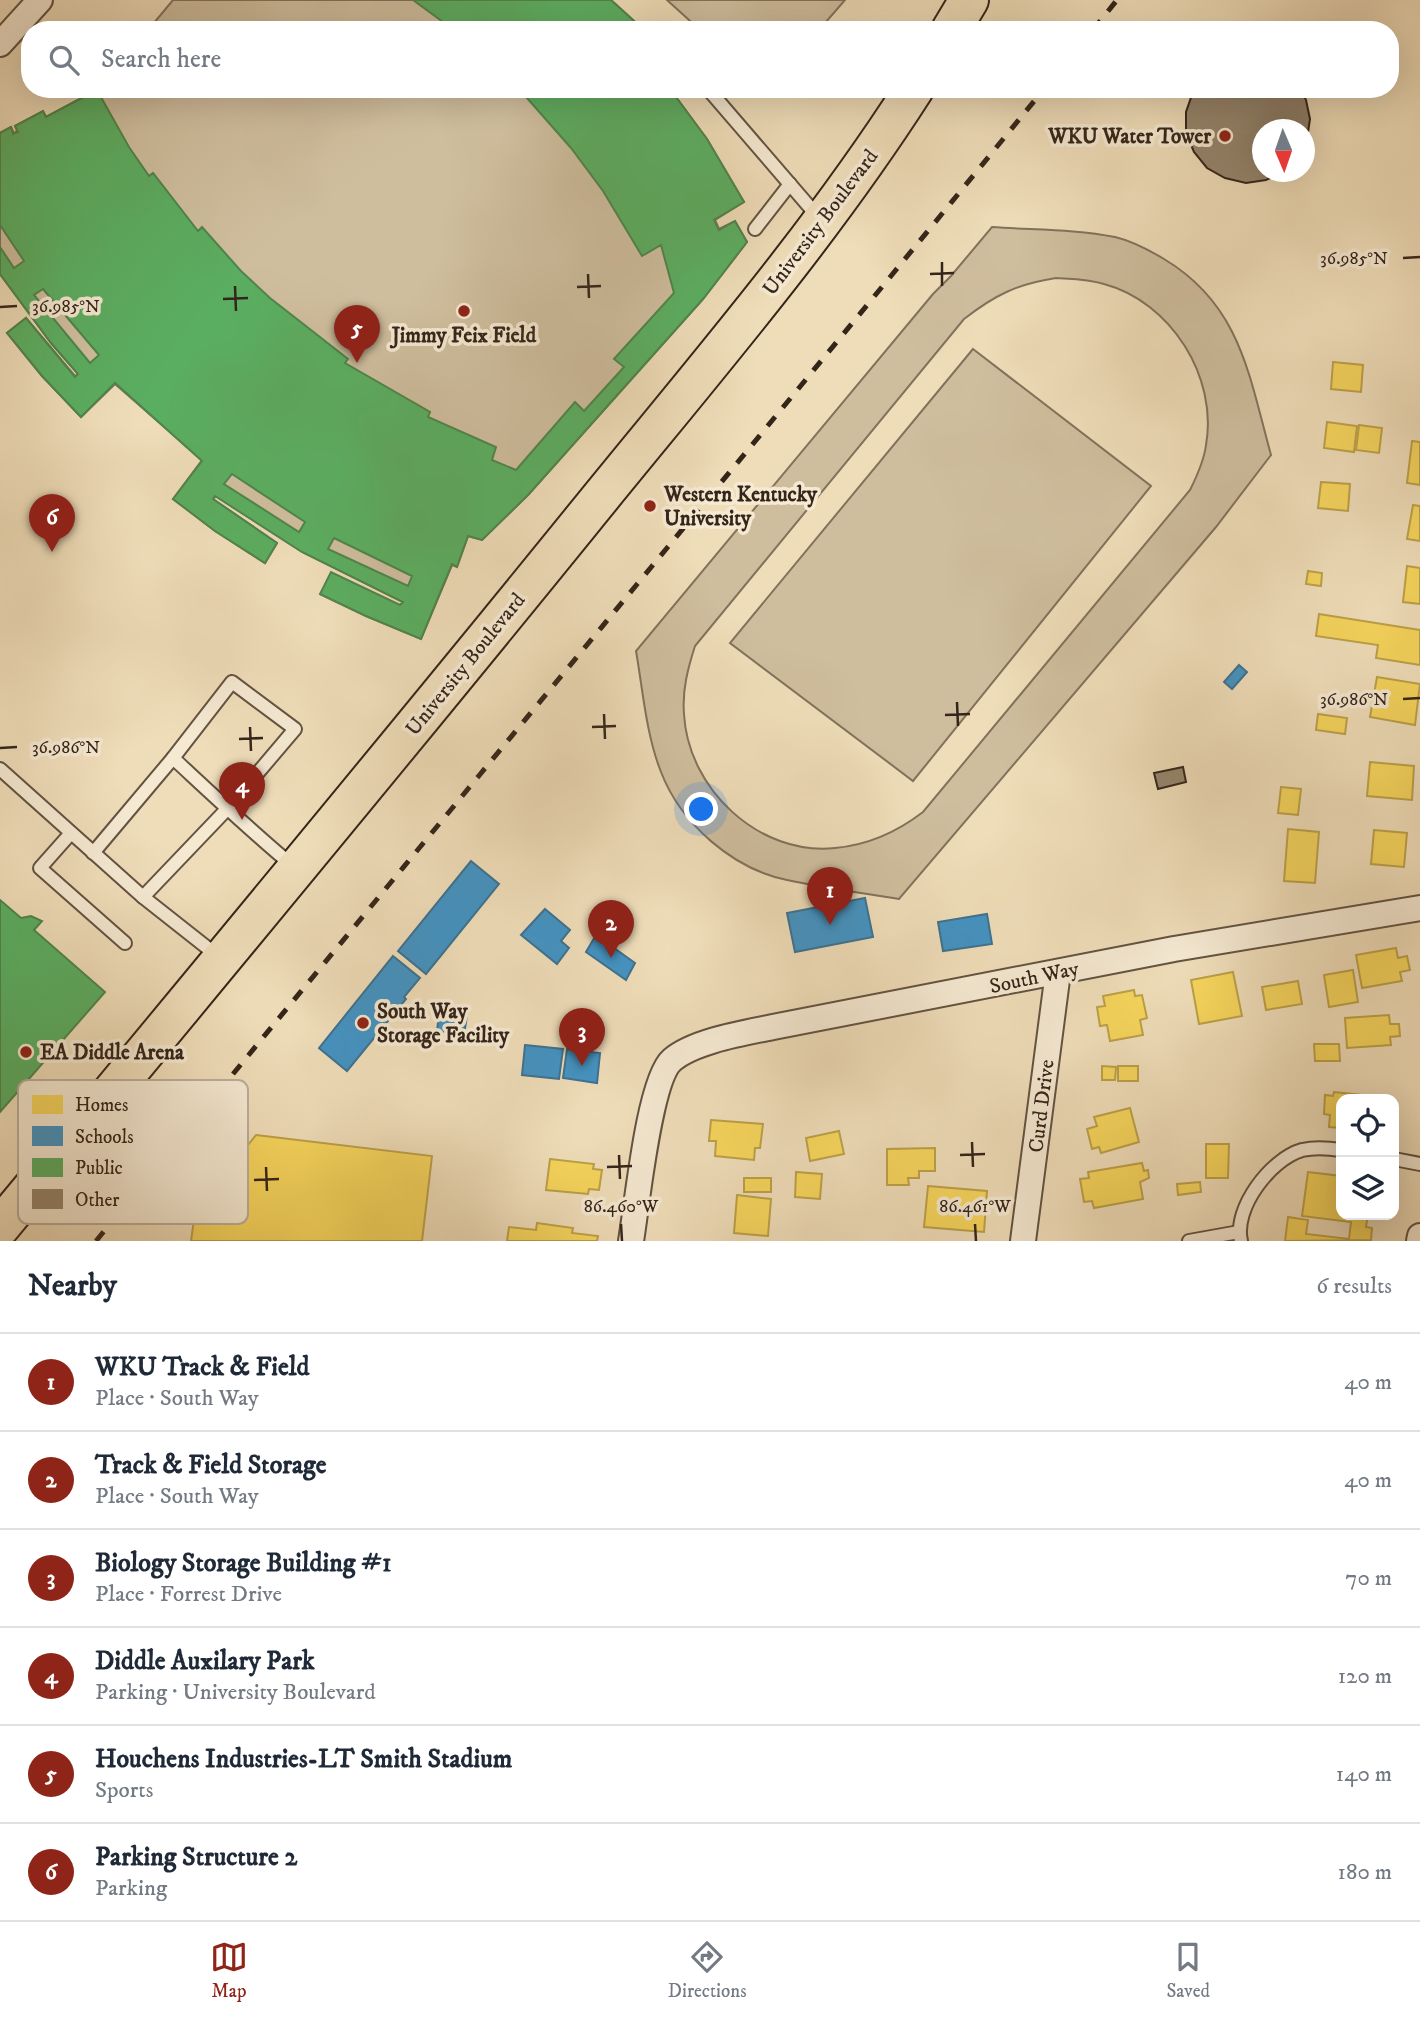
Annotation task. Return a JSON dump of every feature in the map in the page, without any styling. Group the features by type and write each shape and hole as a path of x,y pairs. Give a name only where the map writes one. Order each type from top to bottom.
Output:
{"main road":[{"name":"University Boulevard","path":"122,1080 744,322 878,145 908,98"},
{"name":"University Boulevard","path":"0,1227 18,1205"}],"street":[{"path":"0,44 40,0"},
{"name":"South Way","path":"632,1241 647,1140 662,1076 668,1063 681,1053 773,1027 1240,937 1420,908"},
{"name":"Curd Drive","path":"1023,1241 1058,972"}],"lane":[{"path":"716,98 822,221"},
{"path":"755,229 790,184"},
{"path":"93,853 173,758 232,682 295,729 228,808 143,897"},
{"path":"173,758 296,869"},
{"path":"0,769 143,897 222,960"},
{"path":"71,833 40,868 125,943"},
{"path":"1189,1241 1240,1236 1245,1206 1262,1180 1282,1160 1301,1150 1326,1147 1336,1149"},
{"path":"1399,1160 1420,1164"}],"shaded area":[{"path":"173,0 611,0 634,21 156,21"},
{"path":"667,0 845,0 827,21 690,21"},
{"path":"81,98 677,98 707,139 744,202 715,220 719,229 735,221 747,242 703,299 528,495 482,540 468,536 457,567 452,565 421,639 320,594 400,605 403,602 302,552 216,496 213,499 277,543 265,563 215,531 173,499 202,460 115,384 81,417 42,376 7,333 26,318 75,376 78,374 51,343 0,274 0,133 11,127 14,133 17,131 15,126 43,111 46,117"},
{"path":"992,227 1100,234 1128,241 1152,252 1190,277 1226,320 1248,370 1271,455 1216,527 899,899 787,880 747,866 729,855 695,826 670,791 652,743 636,651 933,294","holes":["1056,278 1098,282 1128,293 1150,307 1169,325 1185,346 1197,369 1205,394 1208,419 1204,457 1190,490 923,812 882,836 835,848 807,848 780,841 755,829 732,812 713,791 699,768 689,742 684,696 695,646 964,319 1007,292"]},
{"path":"973,349 1151,486 913,781 730,643"}],"building: Homes":[{"path":"1333,362 1363,365 1361,392 1331,389"},
{"path":"1327,422 1357,426 1354,452 1324,448"},
{"path":"1359,425 1382,428 1379,453 1356,450"},
{"path":"1412,441 1420,442 1420,485 1407,483"},
{"path":"1321,482 1350,484 1348,511 1318,508"},
{"path":"1413,505 1420,506 1420,541 1407,539"},
{"path":"1407,566 1420,568 1420,604 1403,602"},
{"path":"1308,571 1322,573 1321,586 1306,584"},
{"path":"1319,614 1420,630 1420,665 1376,658 1378,645 1316,636"},
{"path":"1377,677 1420,684 1415,725 1370,717"},
{"path":"1318,714 1347,718 1345,734 1316,730"},
{"path":"1370,762 1414,766 1412,800 1367,796"},
{"path":"1281,787 1301,789 1298,815 1278,813"},
{"path":"1288,829 1319,832 1315,883 1284,881"},
{"path":"1374,830 1407,833 1404,867 1371,864"},
{"path":"1396,948 1398,958 1407,956 1410,970 1400,972 1402,981 1362,988 1356,955"},
{"path":"1353,970 1358,1002 1329,1007 1324,975"},
{"path":"1233,972 1242,1016 1199,1024 1191,980"},
{"path":"1298,981 1302,1004 1266,1010 1262,987"},
{"path":"1134,990 1135,996 1142,995 1147,1018 1140,1020 1143,1035 1110,1041 1107,1025 1100,1026 1097,1007 1105,1006 1103,996"},
{"path":"1389,1015 1390,1024 1399,1024 1400,1036 1390,1037 1391,1045 1347,1048 1345,1018"},
{"path":"1314,1044 1339,1044 1340,1061 1315,1061"},
{"path":"1102,1066 1116,1067 1115,1080 1102,1080"},
{"path":"1118,1066 1138,1066 1138,1081 1118,1081"},
{"path":"1334,1092 1352,1094 1336,1094 1336,1128 1329,1127 1330,1115 1324,1114 1325,1095 1333,1096"},
{"path":"1130,1108 1139,1142 1101,1153 1099,1147 1092,1149 1087,1129 1097,1126 1094,1117"},
{"path":"711,1120 763,1124 760,1148 755,1148 754,1160 715,1156 716,1141 709,1141"},
{"path":"839,1131 844,1154 810,1161 806,1138"},
{"path":"256,1135 432,1156 422,1241 191,1241 193,1224 248,1224 248,1145"},
{"path":"1206,1144 1229,1144 1228,1178 1206,1178"},
{"path":"935,1148 935,1171 919,1171 919,1178 908,1178 909,1185 887,1185 887,1149"},
{"path":"550,1159 594,1164 593,1169 602,1170 599,1190 589,1189 588,1194 546,1190"},
{"path":"1142,1163 1144,1171 1148,1170 1149,1178 1140,1182 1143,1199 1094,1208 1092,1201 1084,1202 1080,1179 1089,1178 1088,1172"},
{"path":"796,1172 822,1174 820,1199 795,1197"},
{"path":"1308,1172 1336,1175 1336,1220 1367,1220 1366,1227 1372,1228 1371,1240 1285,1241 1288,1217 1308,1220 1306,1234 1349,1239 1351,1222 1302,1216"},
{"path":"744,1178 771,1178 771,1192 744,1192"},
{"path":"1200,1182 1201,1192 1178,1195 1177,1184"},
{"path":"928,1186 987,1191 984,1232 924,1227"},
{"path":"737,1195 771,1199 768,1236 734,1233"},
{"path":"537,1223 573,1228 572,1233 598,1236 597,1241 507,1241 509,1227 536,1230"}],"building: Schools":[{"path":"1239,665 1247,672 1232,689 1224,682"},
{"path":"471,861 499,884 426,974 398,951"},
{"path":"865,898 873,937 795,952 787,913"},
{"path":"545,909 570,930 561,941 569,948 557,964 521,935"},
{"path":"987,914 992,944 943,951 938,922"},
{"path":"596,935 635,963 626,980 586,952"},
{"name":"South Way Storage Facility","path":"393,956 420,978 347,1071 319,1048"},
{"path":"440,1006 468,1009 464,1035 437,1031"},
{"path":"525,1045 563,1049 559,1079 522,1075"},
{"path":"567,1049 600,1053 597,1083 563,1078"}],"building: Public":[{"path":"413,0 611,0 634,21 442,21"},
{"path":"82,98 101,98 149,176 153,173 198,231 202,227 241,271 270,298 348,359 345,363 430,412 428,417 496,447 492,460 516,470 575,402 584,411 624,367 614,359 674,293 661,245 642,256 603,191 571,148 527,98 677,98 707,139 744,202 714,220 719,230 735,221 747,242 703,299 528,495 482,540 468,536 457,567 452,564 421,639 320,594 331,572 400,605 403,602 302,552 215,496 213,499 277,543 265,563 215,531 173,499 202,461 115,383 81,417 42,376 7,333 26,318 75,377 78,374 51,343 0,274 0,247 14,268 24,261 0,225 0,133 11,127 13,134 18,132 15,126 43,111 46,117","holes":["43,289 99,355 90,363 34,295","232,474 305,522 299,532 224,484","334,538 412,576 408,586 328,549"]},
{"name":"EA Diddle Arena","path":"0,900 21,918 31,916 42,921 34,930 105,992 28,1080 18,1080 18,1091 0,1112"}],"building: Other":[{"name":"WKU Water Tower","path":"1191,98 1305,98 1310,119 1252,119 1253,182 1246,183 1225,178 1207,168 1194,152 1186,133 1186,112"},
{"path":"1183,767 1186,782 1158,789 1154,773"}],"railway":[{"path":"1100,21 1117,0"},
{"path":"228,1080 1037,98"},
{"path":"96,1241 110,1224"}],"place":[{"name":"WKU Water Tower","path":"1225,136"},
{"name":"Jimmy Feix Field","path":"464,311"},
{"name":"Houchens Industries-LT Smith Stadium","path":"357,363"},
{"name":"Western Kentucky University","path":"650,506"},
{"name":"Parking Structure 2","path":"52,552"},
{"name":"Diddle Auxilary Park","path":"242,820"},
{"name":"WKU Track & Field","path":"830,925"},
{"name":"Track & Field Storage","path":"611,958"},
{"name":"South Way Storage Facility","path":"363,1023"},
{"name":"EA Diddle Arena","path":"26,1052"},
{"name":"Biology Storage Building #1","path":"582,1066"}]}
